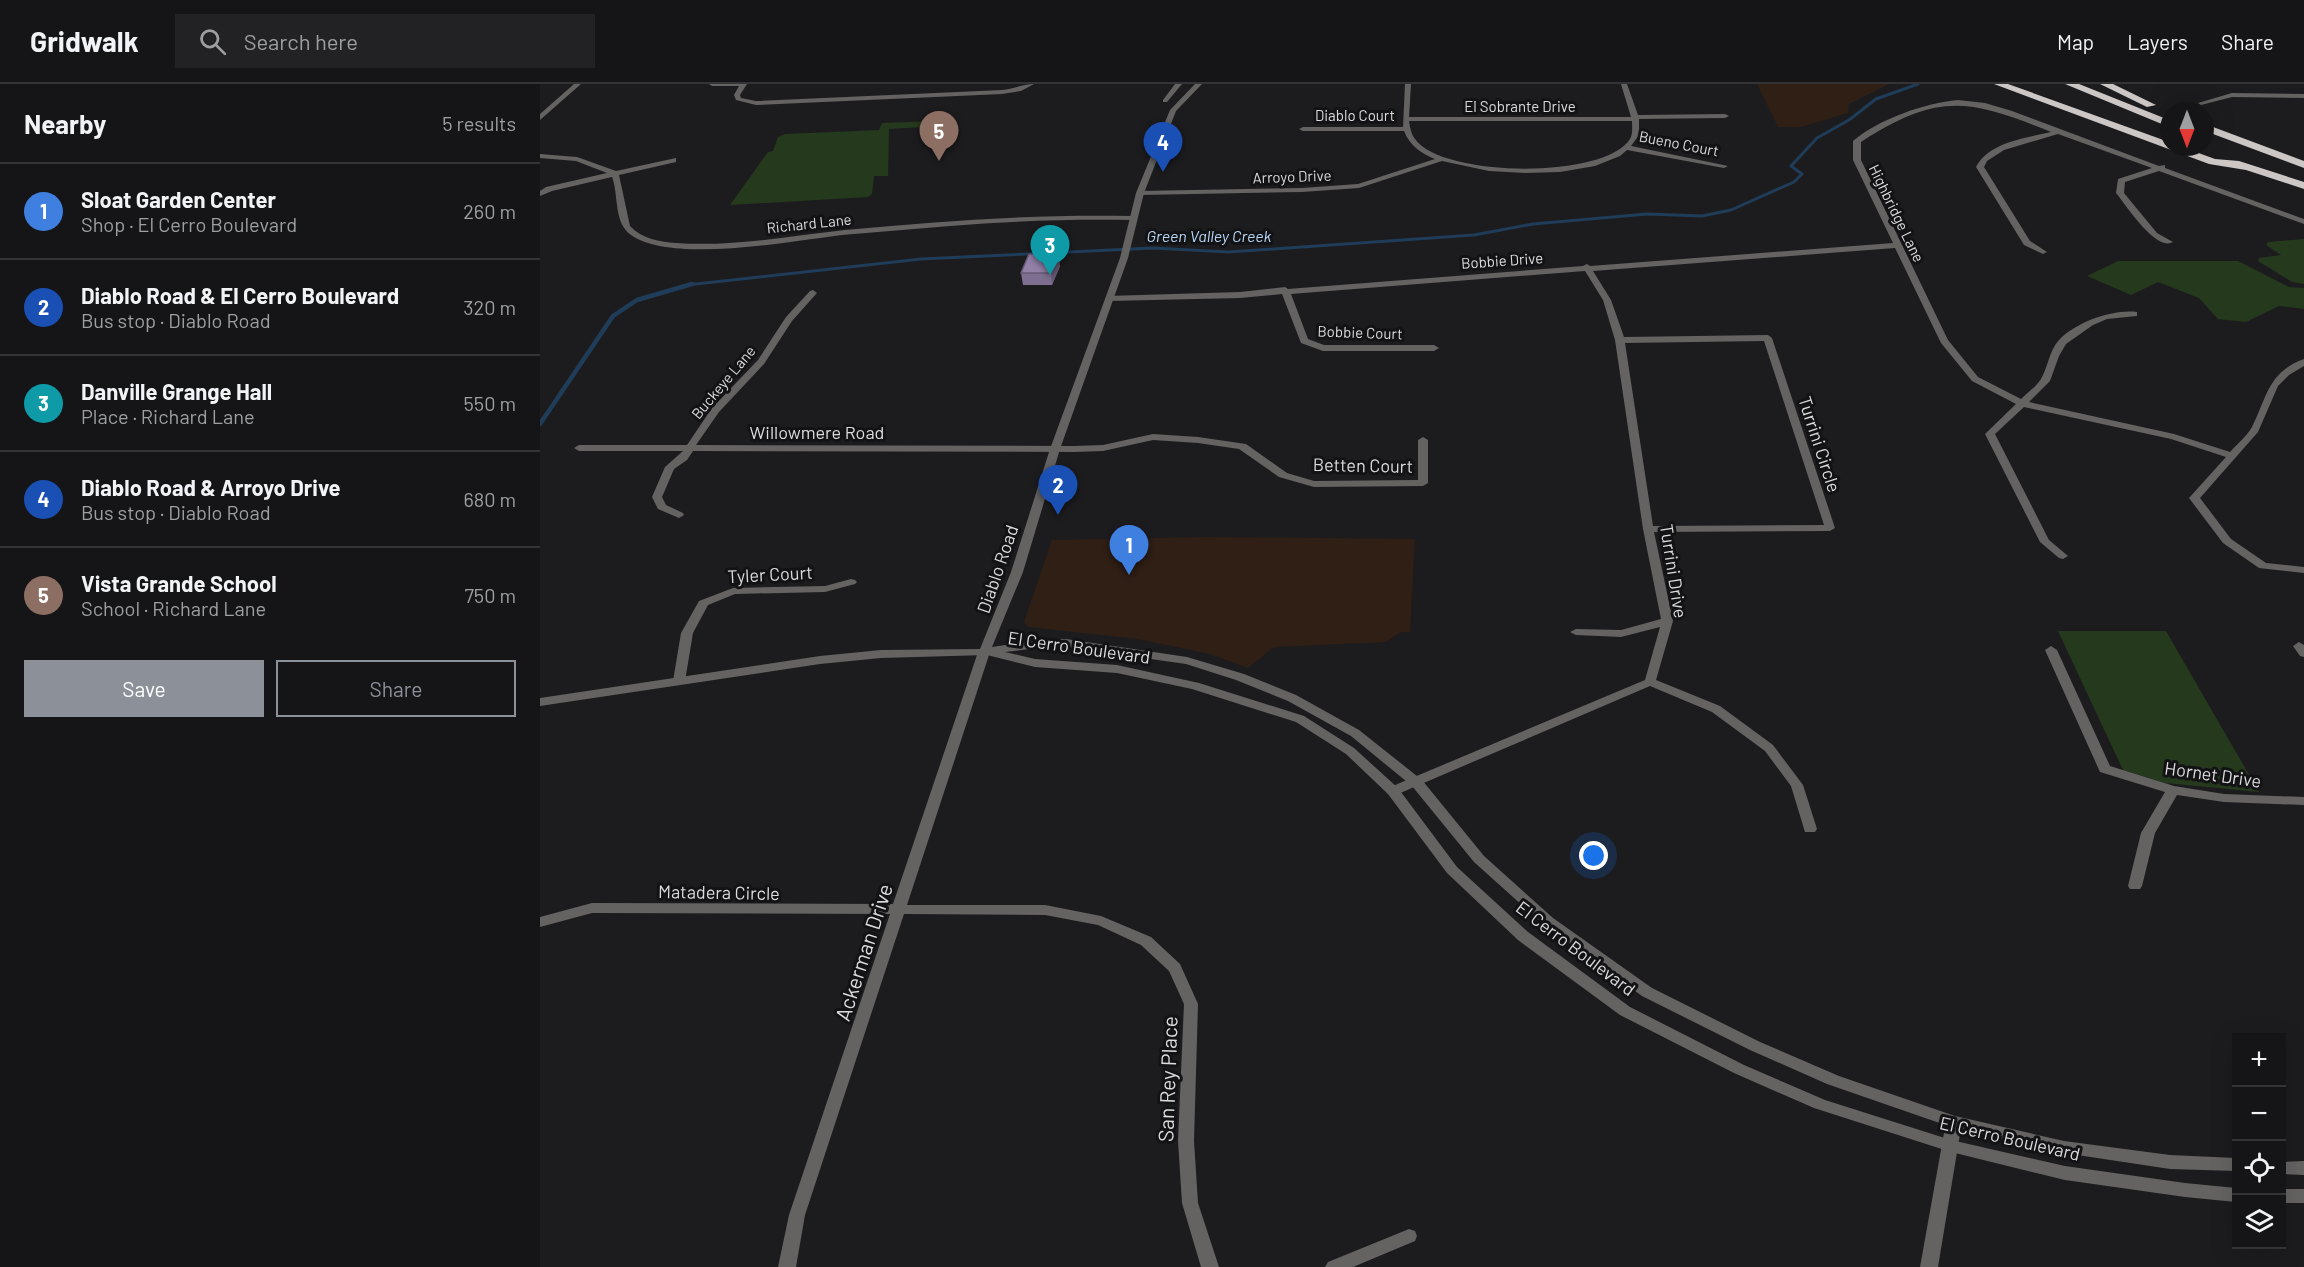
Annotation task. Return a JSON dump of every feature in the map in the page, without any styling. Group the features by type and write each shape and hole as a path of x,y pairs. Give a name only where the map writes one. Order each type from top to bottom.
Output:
{"highway":[{"path":"1999,84 2213,162 2245,167"},
{"path":"2032,84 2160,135"},
{"path":"2070,84 2160,120"},
{"path":"2105,84 2160,108"},
{"path":"2214,130 2304,165"},
{"path":"2214,140 2304,171"},
{"path":"2214,156 2304,186"}],"street":[{"path":"540,118 577,84 584,84"},
{"path":"712,84 744,84"},
{"path":"744,84 737,95 738,99 756,103 1002,92 1019,90 1031,84"},
{"path":"1165,101 1179,84"},
{"name":"Diablo Road","path":"984,652 1017,572 1055,449 1124,258 1140,193 1173,110 1199,84"},
{"path":"1408,84 1407,129 1414,142 1441,159 1484,169 1550,170 1607,159 1628,148 1635,140 1634,118 1624,84"},
{"path":"2205,102 2232,95 2304,96"},
{"name":"Highbridge Lane","path":"2231,455 2174,437 2122,424 2070,416 2021,402 1975,379 1944,341 1857,160 1857,141 1869,133 1919,111 1947,103 1971,103 2001,109 2058,132 2162,167 2304,222"},
{"name":"El Sobrante Drive","path":"1407,119 1725,116"},
{"name":"Diablo Court","path":"1303,129 1407,129"},
{"path":"2043,252 2027,243 1980,167 1985,156 1998,150 2058,132"},
{"name":"Bueno Court","path":"1628,148 1724,166"},
{"path":"540,156 577,159 614,173"},
{"name":"Arroyo Drive","path":"1140,193 1302,190 1359,186 1441,159"},
{"path":"540,194 549,189 673,160"},
{"path":"2162,167 2121,181 2120,193 2154,235 2169,242"},
{"name":"Richard Lane","path":"614,173 622,192 624,223 630,231 643,238 676,245 734,244 845,233 1042,219 1132,218"},
{"name":"Bobbie Drive","path":"1110,298 1194,297 1897,245"},
{"name":"Turrini Drive","path":"1587,267 1607,300 1620,340 1648,529 1667,621 1650,682"},
{"name":"Bobbie Court","path":"1285,290 1301,336 1311,345 1323,348 1434,348"},
{"name":"Buckeye Lane","path":"679,515 662,507 657,497 670,467 683,458 715,410 761,362 789,319 813,293"},
{"path":"2063,556 2045,542 1990,435 2021,402 2045,381 2062,342 2078,330 2106,317 2134,314"},
{"name":"Turrini Circle","path":"1620,340 1768,338 1830,528 1648,529"},
{"path":"2304,362 2286,373 2274,385 2255,430 2194,498 2227,540 2263,566 2304,570"},
{"name":"Betten Court","path":"1055,449 1103,448 1153,437 1198,440 1242,446 1283,475 1314,484 1423,483 1423,440"},
{"name":"Willowmere Road","path":"579,448 1055,449"},
{"name":"Tyler Court","path":"679,681 687,633 696,612 710,599 733,591 825,589 850,582"},
{"path":"1576,632 1621,634 1667,621"},
{"name":"El Cerro Boulevard","path":"984,652 1066,643 1154,655 1213,669 1266,687 1325,714 1355,733 1417,783 1479,859 1548,921 1647,992 1755,1046 1833,1080 1954,1122 2064,1147 2170,1162 2232,1165"},
{"name":"Hornet Drive","path":"2051,650 2105,769 2173,790 2224,798 2304,801"},
{"path":"540,702 830,659 881,654 984,652"},
{"name":"El Cerro Boulevard","path":"984,652 1035,663 1117,669 1195,686 1300,719 1350,751 1393,791 1452,870 1523,936 1625,1011 1739,1069 1820,1104 1951,1146 2065,1173 2185,1190 2232,1194"},
{"name":"Ackerman Drive","path":"787,1267 797,1215 984,652"},
{"path":"1393,791 1417,783 1650,682 1716,709 1769,748 1797,785 1810,829"},
{"path":"2135,886 2148,833 2173,790"},
{"name":"Matadera Circle","path":"540,922 592,909 898,911"},
{"name":"San Rey Place","path":"898,911 1044,910 1101,921 1146,941 1175,968 1191,1004 1186,1141 1190,1203 1210,1267"},
{"path":"1929,1267 1954,1122"},
{"path":"2286,1168 2304,1168"},
{"path":"2286,1196 2304,1196"},
{"path":"1334,1267 1409,1236"}],"shaded area":[{"path":"1757,84 1889,84 1849,104 1848,113 1801,127 1778,127"},
{"path":"1207,537 1415,539 1410,632 1401,632 1386,642 1274,647 1248,668 1210,654 1137,639 1028,627 1024,622 1052,540"}],"green space":[{"path":"951,122 956,125 889,129 888,176 874,176 872,194 868,197 730,205 768,152 773,151 778,137 785,134 879,130 882,123"},
{"path":"2304,239 2304,284 2292,282 2258,261 2259,258 2281,255 2266,245 2268,242"},
{"path":"2118,261 2238,261 2289,287 2304,288 2304,309 2279,306 2246,322 2218,319 2199,298 2158,282 2131,295 2087,276"},
{"path":"2058,631 2166,631 2259,792 2165,783 2123,770"}],"building":[{"path":"1029,254 1059,254 1051,273 1021,273"}],"waterway":[{"name":"Green Valley Creek","path":"690,285 921,259 1153,248 1229,252 1474,235 1533,224 1647,214 1702,216 1731,210 1794,182 1802,174 1791,166 1817,138 1849,120 1876,99 1918,84"},
{"name":"Green Valley Creek","path":"540,424 613,316 637,300 690,285"}],"place":[{"name":"Vista Grande School","path":"939,161"},
{"name":"Diablo Road & Arroyo Drive","path":"1163,172"},
{"name":"Danville Grange Hall","path":"1050,275"},
{"name":"Diablo Road & El Cerro Boulevard","path":"1058,515"},
{"name":"Sloat Garden Center","path":"1129,575"}]}
